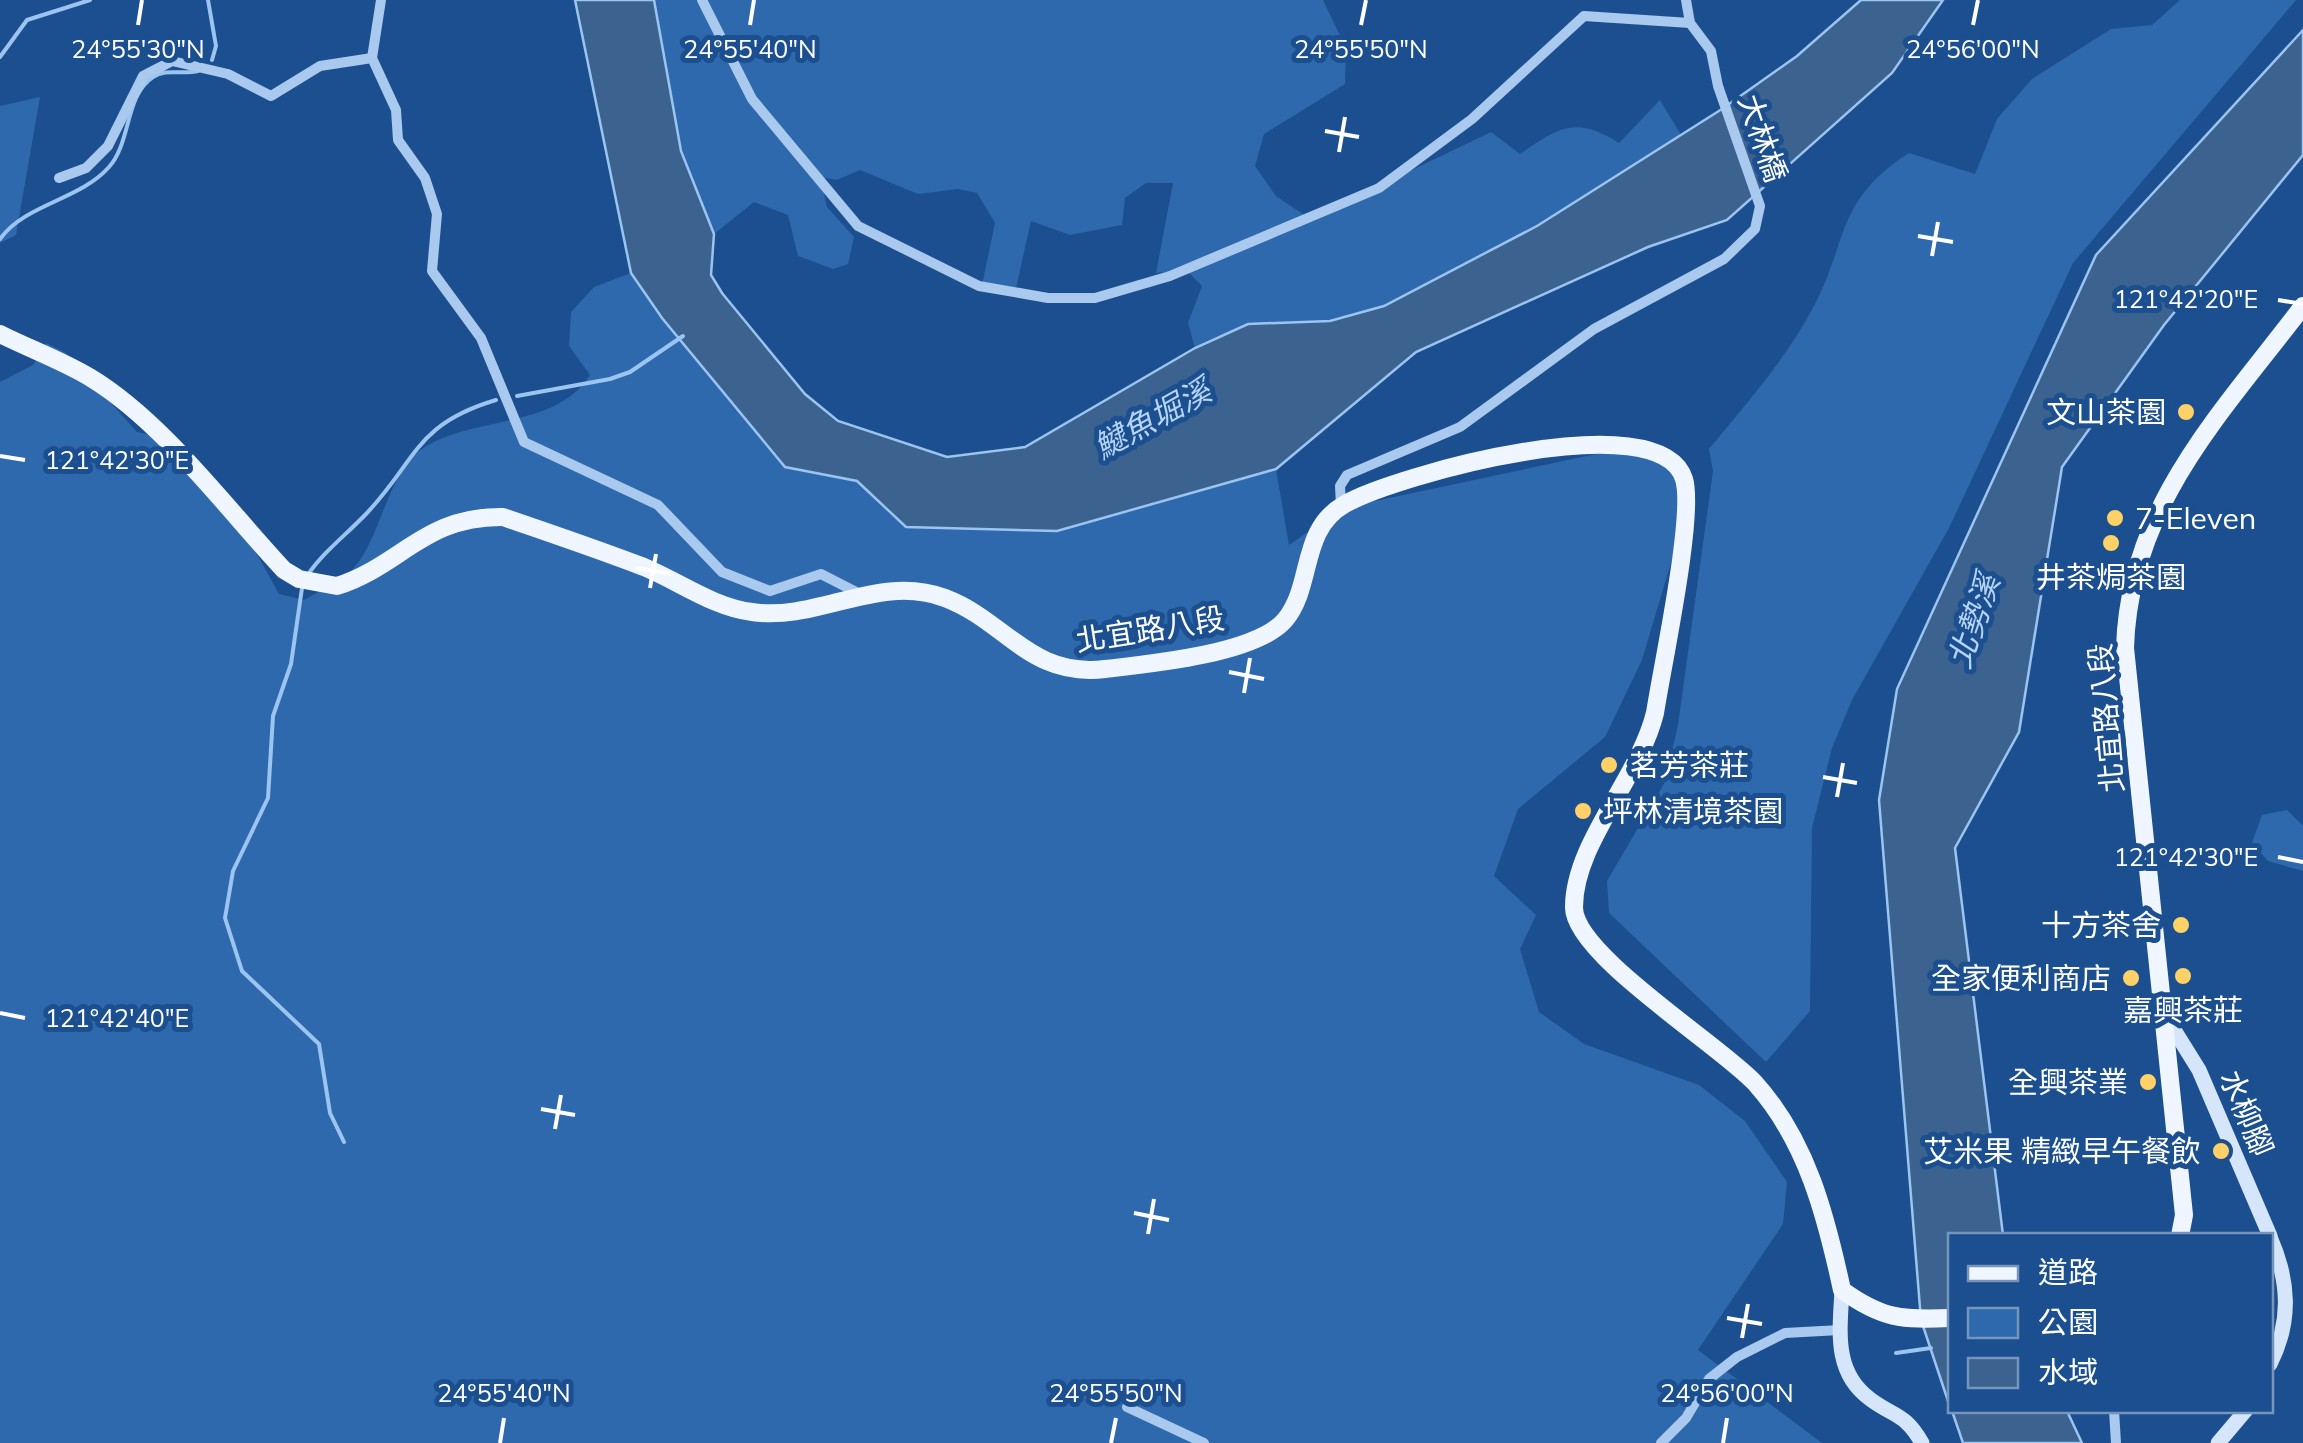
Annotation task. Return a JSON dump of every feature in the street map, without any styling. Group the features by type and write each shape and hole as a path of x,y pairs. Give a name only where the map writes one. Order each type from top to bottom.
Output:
{"main road":[{"name":"北宜路八段","path":"2181,1233 2184,1214 2125,648 2126,606 2136,560 2168,488 2303,306"},
{"name":"北宜路八段","path":"0,334 91,378 121,400 284,570 299,580 337,586 436,528 456,521 503,516 647,568 722,605 785,614 860,594 912,590 946,598 1041,661 1066,670 1101,670 1241,644 1284,621 1295,601 1314,538 1342,506"},
{"path":"1342,506 1428,474 1606,442 1646,447 1664,455 1683,476 1686,514 1648,744 1586,857 1576,884 1573,912 1582,934 1607,960 1753,1082 1787,1124 1805,1159 1842,1290 1842,1360 1850,1379 1870,1400 1910,1422 1922,1443"},
{"name":"水柳腳","path":"2166,1016 2199,1070 2269,1233"},
{"name":"水柳腳","path":"2273,1243 2283,1266 2287,1297 2284,1328 2273,1356"},
{"path":"1842,1290 1876,1314 1909,1320 1948,1318"},
{"path":"2218,1443 2243,1413"}],"street":[{"path":"381,0 372,58 396,110 398,140 425,178 437,214 432,270 481,338 524,442 658,505 722,572 770,592 821,574 860,594"},
{"path":"702,0 752,100 858,226 979,286 1048,298 1095,298 1170,276 1379,188 1472,119 1584,16 1690,23 1686,0"},
{"name":"大林橋","path":"1342,506 1340,486 1347,474 1460,427 1594,329 1724,259 1755,229 1760,206 1718,86 1712,51 1690,23"},
{"path":"59,178 86,168 108,146 143,76 172,61 228,74 271,96 320,66 372,58"},
{"path":"1661,1443 1686,1418 1709,1378 1737,1357 1784,1333 1840,1330"},
{"path":"1127,1406 1204,1443"},
{"path":"2114,1413 2116,1443"}],"green space":[{"path":"654,0 1323,0 1346,48 1345,84 1264,134 1255,166 1276,196 1310,219 1491,132 1520,154 1567,128 1590,129 1619,143 1660,100 1681,135 1537,226 1384,306 1330,321 1248,324 1195,348 1188,323 1202,286 1186,270 1156,273 1173,183 1146,183 1125,198 1122,225 1070,235 1031,221 1015,293 982,285 995,223 977,193 958,189 918,194 860,170 837,180 820,177 827,207 854,237 848,264 833,269 798,256 788,215 754,202 714,234 681,151"},
{"path":"2180,0 2296,0 2073,263 1949,528 1852,700 1832,748 1812,828 1810,1011 1766,1062 1609,913 1607,881 1665,782 1678,725 1713,471 1709,449 1803,325 1856,204 1885,170 1909,153 1975,174 1997,119 2032,79 2111,29 2152,25"},
{"path":"40,97 16,235 0,243 0,106"},
{"path":"631,273 662,318 785,467 857,481 906,527 1057,531 1276,469 1289,545 1342,508 1629,447 1663,454 1683,481 1675,549 1642,660 1605,737 1518,809 1494,876 1536,915 1520,949 1539,1012 1584,1044 1699,1085 1745,1121 1787,1182 1783,1224 1698,1350 1822,1443 0,1443 0,382 33,365 46,343 66,353 137,432 175,440 242,527 279,594 304,600 345,576 361,559 401,473 425,447 445,437 536,413 575,392 590,375 569,346 571,312 594,287"},
{"path":"2287,810 2303,826 2303,871 2268,861 2252,843 2262,815"}],"water":[{"name":"𩻸魚堀溪","path":"575,0 654,0 681,151 714,234 711,275 722,293 805,394 838,421 947,457 1025,447 1195,348 1248,324 1330,321 1384,306 1537,226 1722,109 1797,56 1861,0 1943,0 1892,73 1727,220 1648,247 1416,352 1276,469 1057,531 906,527 857,481 785,467 662,318 631,273"},
{"name":"北勢溪","path":"2303,30 2303,155 2164,325 2062,467 2019,732 1955,848 2003,1233 1948,1233 1948,1401 1921,1320 1879,800 1897,689 2096,255"},
{"path":"1953,1413 2068,1413 2082,1443 1963,1443"}],"waterway":[{"path":"0,57 27,20 90,0"},
{"path":"208,0 216,46 212,60"},
{"path":"0,239 24,218 83,187 109,167 121,145 137,95 153,77 198,71"},
{"path":"517,396 630,372 683,336"},
{"path":"307,576 383,495 433,432 449,420 496,400"},
{"path":"302,588 291,664 273,716 268,798 233,871 225,918 242,971 319,1044 330,1113 344,1142"},
{"path":"1896,1353 1931,1348"}],"place":[{"name":"文山茶園","path":"2186,412"},
{"name":"7-Eleven","path":"2115,518"},
{"name":"井茶焗茶園","path":"2111,543"},
{"name":"茗芳茶莊","path":"1609,765"},
{"name":"坪林清境茶園","path":"1583,811"},
{"name":"十方茶舍","path":"2181,925"},
{"name":"嘉興茶莊","path":"2183,976"},
{"name":"全家便利商店","path":"2131,978"},
{"name":"全興茶業","path":"2148,1082"},
{"name":"艾米果 精緻早午餐飲","path":"2221,1151"}]}
